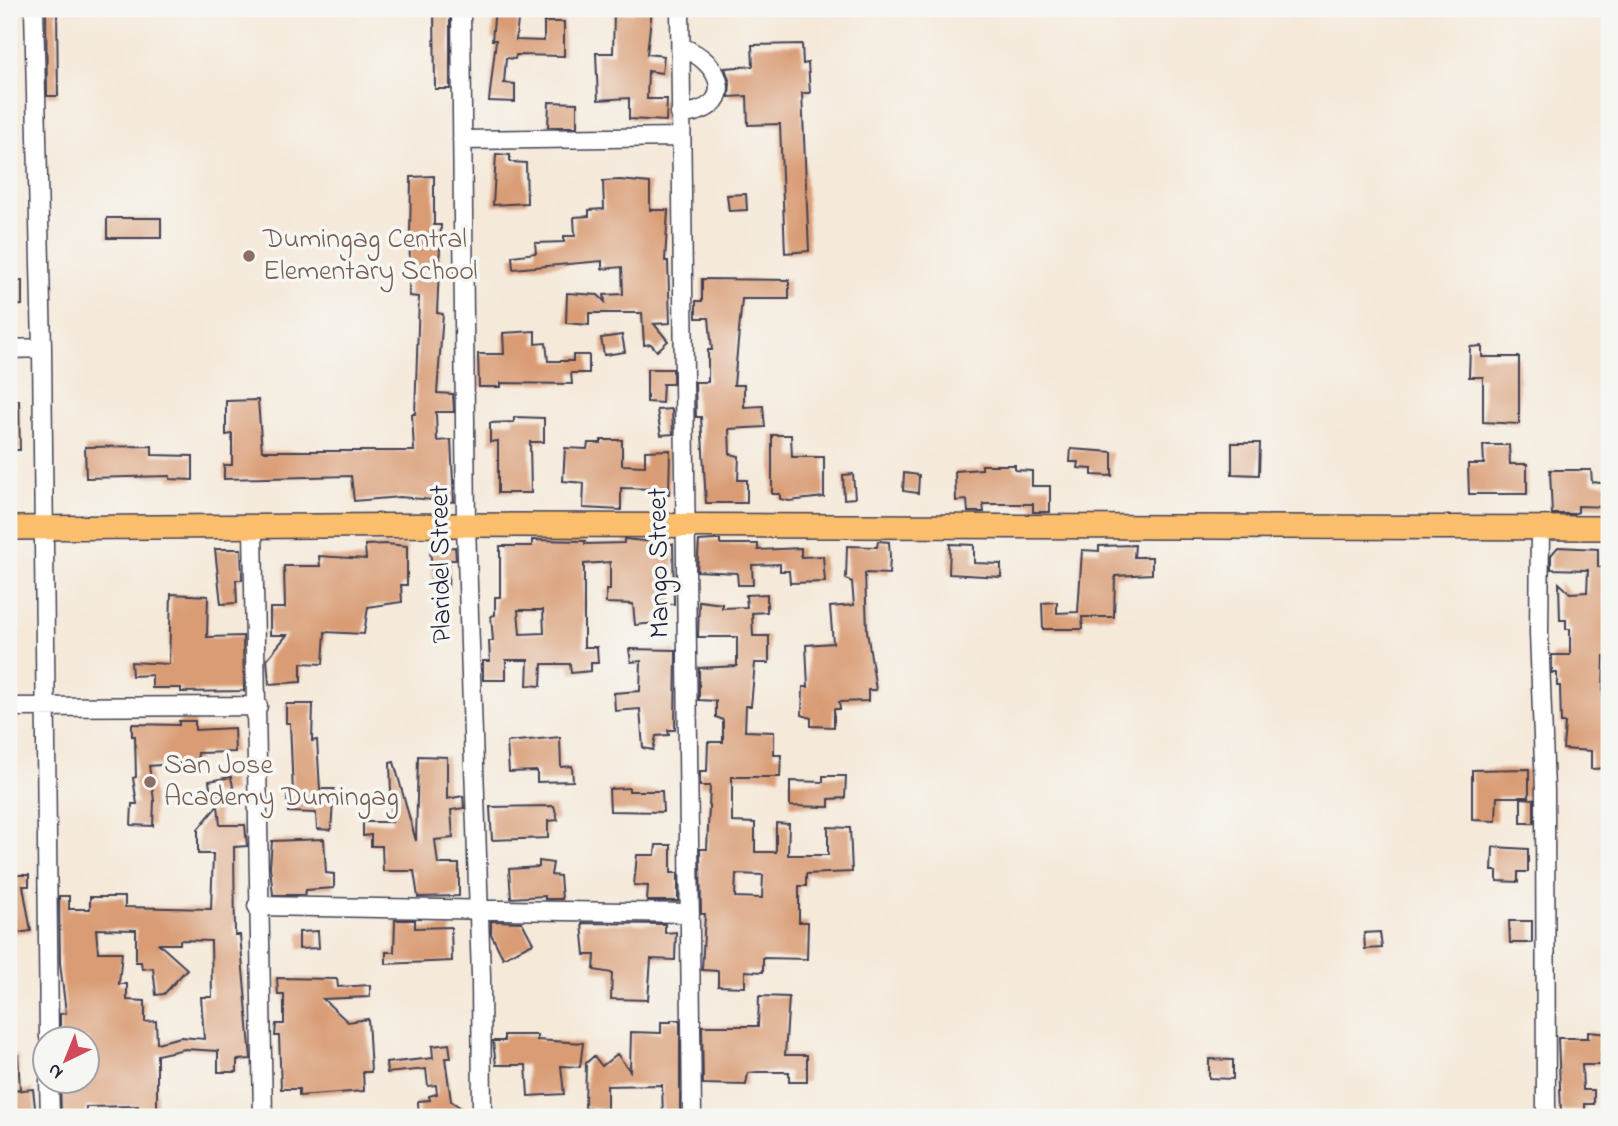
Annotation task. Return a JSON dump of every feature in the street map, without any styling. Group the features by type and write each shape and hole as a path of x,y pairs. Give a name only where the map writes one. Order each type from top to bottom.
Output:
{"main road":[{"path":"9,528 466,525 1609,527"}],"street":[{"path":"34,9 42,348 49,1024"},
{"name":"Plaridel Street","path":"461,9 466,525 482,1117"},
{"name":"Mango Street","path":"681,9 692,1117"},
{"path":"680,114 707,109 715,100 719,85 713,67 698,53 681,47"},
{"path":"462,140 681,138"},
{"path":"9,349 42,348"},
{"path":"253,528 258,706 257,906 263,1117"},
{"path":"1540,528 1539,633 1545,790 1546,1117"},
{"path":"9,707 258,706"},
{"path":"257,906 690,913"},
{"path":"50,1094 50,1117"}],"building":[{"path":"46,9 57,9 58,96 47,96"},
{"path":"434,9 450,9 450,89 435,89"},
{"path":"495,9 519,9 516,40 544,41 544,22 564,22 564,56 516,55 515,59 506,58 504,83 515,84 515,102 489,101 496,40 492,40"},
{"path":"633,9 652,9 647,54 664,56 662,73 648,71 647,99 667,99 666,121 629,119 629,98 598,100 596,53 613,53 614,12 633,12"},
{"path":"802,44 803,64 808,63 810,93 802,93 809,251 785,253 780,124 748,125 747,96 729,97 730,83 725,68 753,66 752,45"},
{"path":"549,102 577,103 577,127 548,127"},
{"path":"496,154 510,155 510,162 526,163 527,203 493,205"},
{"path":"434,176 434,225 441,225 437,313 443,314 437,393 453,394 454,412 436,412 437,441 451,440 454,502 400,497 354,501 351,476 224,479 224,465 232,465 232,434 226,435 226,401 258,400 262,451 414,451 412,414 415,414 419,297 409,296 411,177"},
{"path":"603,181 650,183 650,210 668,210 665,261 668,261 670,323 654,324 668,341 657,351 651,344 644,345 642,313 589,313 589,325 566,323 567,293 598,295 605,302 604,295 623,294 622,267 602,269 602,261 513,269 512,256 536,253 535,243 564,242 564,236 575,236 574,217 589,216 589,210 604,209"},
{"path":"746,194 747,210 729,211 727,195"},
{"path":"107,218 161,218 161,238 107,238"},
{"path":"702,279 789,280 789,299 742,299 734,385 744,385 744,407 763,406 765,427 729,429 730,454 739,456 738,480 747,480 747,503 706,503 701,417 696,417 695,382 708,382 708,350 712,350 709,318 696,318 696,301 702,301"},
{"path":"9,281 22,281 22,305 9,306"},
{"path":"535,331 535,344 546,343 548,361 573,361 573,355 589,355 589,373 571,373 572,384 501,383 501,387 479,387 478,354 504,354 503,333"},
{"path":"622,335 625,352 604,355 601,338"},
{"path":"1482,346 1482,357 1519,357 1519,424 1483,422 1483,377 1469,377 1470,347"},
{"path":"647,369 673,369 673,384 663,384 662,403 647,402"},
{"path":"9,400 19,400 20,450 9,450"},
{"path":"672,409 673,434 661,435 657,410"},
{"path":"514,417 544,418 544,442 530,442 531,493 498,493 498,441 490,442 490,423 514,422"},
{"path":"772,435 791,435 792,457 824,457 824,497 789,501 780,499 780,494 772,494"},
{"path":"601,440 622,440 622,465 645,466 645,451 670,450 669,494 658,494 658,489 621,488 621,510 583,508 584,483 563,481 565,448 587,449 588,443 601,443"},
{"path":"1232,443 1260,443 1259,475 1232,474"},
{"path":"1483,445 1509,445 1510,464 1527,464 1527,494 1469,494 1468,464 1484,464"},
{"path":"152,446 152,455 193,456 193,480 170,479 170,476 86,478 85,447"},
{"path":"1071,449 1112,452 1112,476 1092,475 1092,469 1078,468 1079,462 1070,462"},
{"path":"982,465 1015,465 1015,470 1032,471 1032,486 1050,486 1050,512 1033,512 1033,504 983,504 984,512 968,512 967,500 956,501 955,471 982,469"},
{"path":"1550,470 1591,470 1592,482 1609,484 1609,507 1578,506 1578,512 1573,514 1552,514"},
{"path":"904,473 919,475 918,493 903,491"},
{"path":"853,474 855,498 844,499 843,475"},
{"path":"624,539 673,544 674,604 665,604 665,614 657,614 656,623 635,625 633,604 606,603 606,590 610,590 610,562 584,564 584,647 597,647 598,663 591,663 591,671 571,673 570,664 542,664 541,686 527,685 528,660 506,660 506,680 483,680 483,661 490,661 489,641 493,641 491,616 495,615 495,597 500,597 500,546 532,546 532,540 585,541 585,544 624,543","holes":["518,610 543,610 544,633 520,634"]},
{"path":"720,540 720,544 758,544 758,550 801,548 801,557 823,556 825,582 790,583 789,571 780,571 780,564 752,565 753,585 738,585 737,573 697,571 699,541"},
{"path":"878,541 889,542 889,574 865,573 867,631 876,690 868,690 868,701 839,702 840,709 834,709 834,727 811,726 811,718 802,715 803,687 808,687 806,645 833,643 830,607 854,605 852,582 846,579 847,546 877,547"},
{"path":"950,544 974,545 974,563 1001,564 1001,577 949,574"},
{"path":"365,545 407,546 407,585 401,585 402,602 368,607 364,634 325,632 323,664 301,663 301,682 269,684 267,659 287,635 270,635 270,608 285,608 284,566 320,566 319,556 366,559"},
{"path":"1135,545 1134,557 1152,557 1152,574 1115,576 1114,617 1082,617 1083,629 1043,629 1042,603 1057,602 1057,613 1078,612 1082,550 1099,551 1099,546"},
{"path":"455,547 456,560 449,560 448,588 434,588 430,549"},
{"path":"1558,547 1598,549 1598,567 1606,568 1604,603 1609,603 1609,656 1604,656 1603,695 1609,688 1609,768 1591,769 1591,751 1563,749 1565,723 1561,723 1560,686 1557,686 1557,673 1552,673 1552,655 1570,655 1570,629 1566,629 1566,620 1560,620 1559,583 1570,593 1587,592 1588,570 1551,569 1551,555"},
{"path":"215,549 241,549 242,580 236,580 237,603 221,604"},
{"path":"171,594 208,596 207,637 243,636 244,691 181,692 181,688 152,688 152,675 132,676 131,662 169,664"},
{"path":"767,594 767,612 752,613 753,636 769,636 769,663 755,663 751,706 746,706 745,731 774,732 774,755 781,755 780,777 732,777 732,822 755,823 755,852 776,852 776,823 789,824 788,855 828,855 828,827 850,828 852,872 806,874 806,886 799,886 799,922 808,922 807,959 763,958 763,972 745,971 745,987 718,986 718,971 702,970 705,914 701,914 700,849 707,849 710,786 700,786 700,771 707,771 708,742 723,742 723,720 716,717 716,701 699,700 699,668 737,666 737,637 698,637 699,601 722,604 722,608 747,607 746,595","holes":["736,874 763,875 762,898 735,897"]},
{"path":"629,649 676,650 675,730 668,730 669,735 656,736 653,750 643,748 640,709 615,711 614,693 640,691 641,661 631,662"},
{"path":"286,704 313,704 312,741 317,740 320,789 334,789 331,830 317,829 316,813 288,812 287,793 293,793 290,723 286,723"},
{"path":"179,721 195,721 195,730 234,728 235,752 198,753 197,768 184,769 184,763 149,766 154,800 153,826 131,825 132,804 137,804 133,778 136,777 132,724 179,725"},
{"path":"560,737 561,767 572,766 573,781 537,782 537,771 509,772 507,742"},
{"path":"418,756 447,757 447,799 463,796 464,808 451,810 453,838 435,840 438,864 459,864 459,896 418,897 414,871 383,871 382,846 371,846 371,835 363,836 363,822 392,822 390,763 394,762 416,841"},
{"path":"1529,769 1529,797 1497,797 1496,821 1472,820 1472,770"},
{"path":"823,776 846,776 845,798 829,799 829,807 790,806 790,781 823,782"},
{"path":"231,777 234,792 211,795 209,781"},
{"path":"629,788 629,791 662,791 663,812 610,811 609,789"},
{"path":"1521,798 1534,799 1534,823 1521,823"},
{"path":"218,805 220,825 245,825 247,846 234,847 235,935 240,935 251,1059 237,1060 237,1072 218,1072 218,1051 185,1049 157,1055 157,1117 139,1117 138,1106 86,1107 86,1117 61,1117 60,1094 102,1094 102,1024 60,1024 60,1014 66,1013 60,963 59,896 69,896 69,909 90,909 90,897 125,897 125,907 211,909 213,854 198,854 198,829","holes":["96,929 136,930 136,962 141,962 142,969 153,968 156,995 164,994 187,969 159,944 180,944 180,940 211,941 212,997 201,997 204,1039 181,1037 157,1043 156,1021 145,1022 145,1001 127,1000 127,984 119,984 122,952 98,952"]},
{"path":"554,806 558,820 548,821 548,838 492,840 490,807"},
{"path":"324,839 326,873 334,874 334,888 306,890 305,895 273,895 270,866 272,841"},
{"path":"656,845 671,845 671,873 678,873 678,901 647,901 648,886 634,885 637,855 655,855"},
{"path":"1493,847 1528,849 1528,872 1518,872 1518,882 1497,881 1497,871 1492,871"},
{"path":"539,861 553,863 551,875 560,876 562,899 545,899 545,896 511,898 509,869 539,867"},
{"path":"16,875 29,875 29,886 23,886 31,931 9,934 9,882 16,881"},
{"path":"395,920 415,920 415,928 451,927 452,961 386,964 386,952 394,952"},
{"path":"491,921 522,922 533,943 503,958 491,934"},
{"path":"1509,921 1532,921 1532,943 1510,943"},
{"path":"582,923 665,924 665,933 676,932 675,960 651,959 648,1000 611,999 612,973 594,970 595,955 585,955"},
{"path":"318,931 319,948 299,949 299,932"},
{"path":"1380,932 1382,948 1365,949 1364,933"},
{"path":"277,978 337,979 338,987 370,985 370,997 323,999 348,1022 368,1019 371,1072 363,1072 364,1091 299,1096 299,1089 281,1089 279,1036 275,1036 276,1024 284,1024 284,995 278,995"},
{"path":"759,996 789,997 785,1055 807,1055 807,1082 789,1082 789,1072 758,1072 748,1073 746,1085 703,1084 702,1026 758,1026"},
{"path":"680,1020 680,1116 663,1116 662,1085 607,1086 607,1109 585,1108 586,1063 594,1056 602,1066 617,1054 630,1071 631,1032 661,1033 661,1022"},
{"path":"1588,1032 1609,1034 1609,1053 1601,1053 1602,1065 1582,1065 1583,1090 1594,1090 1594,1104 1585,1104 1585,1111 1561,1111 1558,1038 1588,1038"},
{"path":"504,1035 537,1035 537,1040 583,1043 580,1067 561,1066 564,1094 528,1096 526,1065 496,1065 493,1041 504,1041"},
{"path":"449,1044 451,1058 445,1058 451,1101 467,1112 419,1117 418,1101 430,1100 429,1096 437,1094 436,1085 428,1086 426,1069 387,1073 386,1063 433,1058 432,1046"},
{"path":"18,1055 20,1089 9,1090 9,1056"},
{"path":"1209,1059 1233,1060 1233,1079 1209,1078"},
{"path":"32,1089 36,1116 16,1117 13,1091"}],"place":[{"name":"Dumingag Central Elementary School","path":"249,256"},
{"name":"San Jose Academy Dumingag","path":"150,782"}]}
